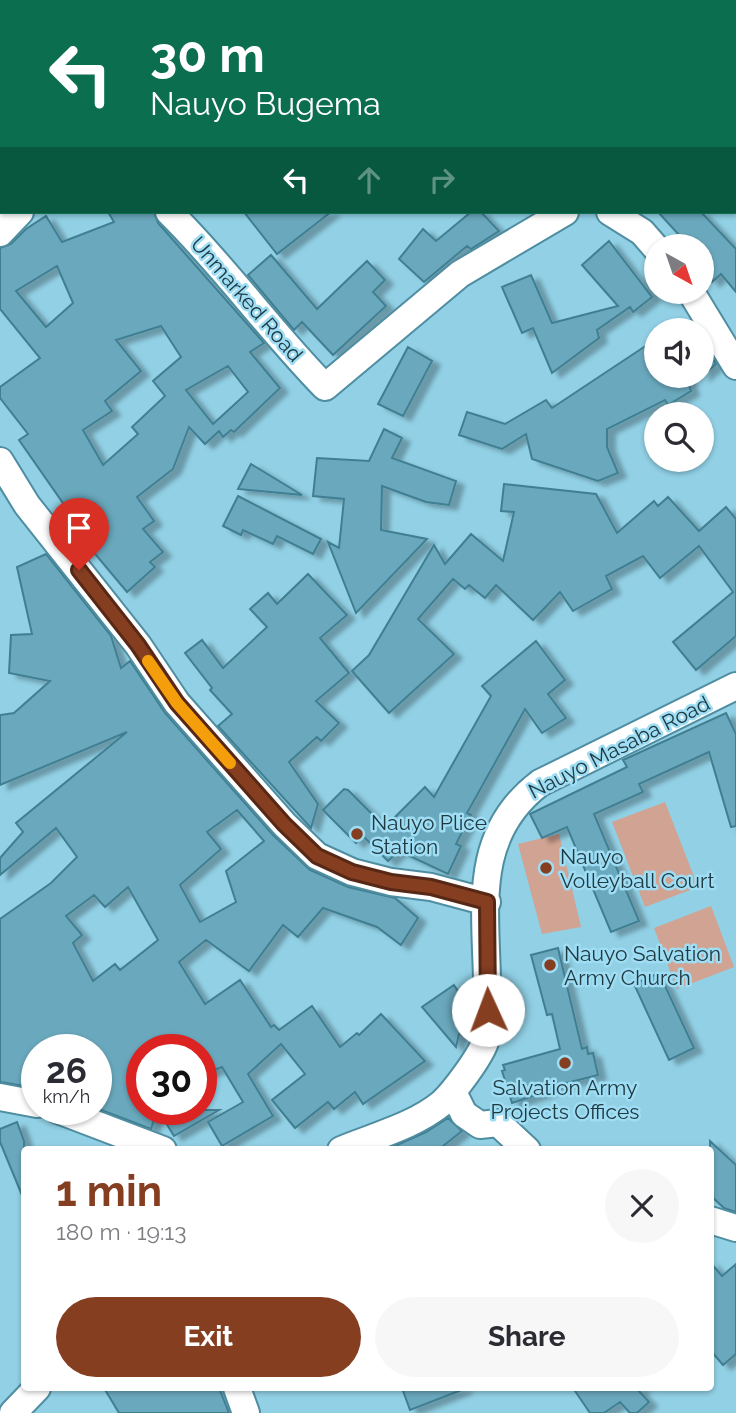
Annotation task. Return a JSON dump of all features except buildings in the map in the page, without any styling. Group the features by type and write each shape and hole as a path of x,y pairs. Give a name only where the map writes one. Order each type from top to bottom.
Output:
{"street":[{"path":"0,233 18,214"},
{"name":"Unmarked Road","path":"172,214 221,267 257,315 325,387 460,274 562,214"},
{"path":"613,214 644,234"},
{"path":"698,304 736,366"},
{"path":"0,461 27,505 119,620 177,703 284,824 317,856 352,872 391,882 431,887 487,902"},
{"name":"Nauyo Masaba Road","path":"351,1146 415,1121 453,1092 484,1043 488,1010 487,902 490,858 499,826 516,801 540,783 736,686"},
{"path":"453,1092 464,1114 480,1125 498,1123 523,1146"},
{"path":"0,1097 21,1101"},
{"path":"97,1125 152,1146"},
{"path":"714,1221 736,1228"},
{"path":"13,1413 34,1391"},
{"path":"238,1391 246,1413"}],"shaded area":[{"path":"665,802 698,887 645,907 612,822"},
{"name":"Nauyo Volleyball Court","path":"559,834 581,927 542,934 518,844"},
{"path":"711,906 734,967 677,989 654,928"}],"slow traffic":[{"path":"148,661 177,703 230,763"}],"place":[{"name":"Nauyo Plice Station","path":"357,834"},
{"name":"Nauyo Volleyball Court","path":"546,868"},
{"name":"Nauyo Salvation Army Church","path":"550,965"},
{"name":"Salvation Army Projects Offices","path":"565,1063"}],"route":[{"path":"79,570 138,645 177,703 284,824 317,856 352,872 391,882 431,887 487,902 488,1010"}]}
